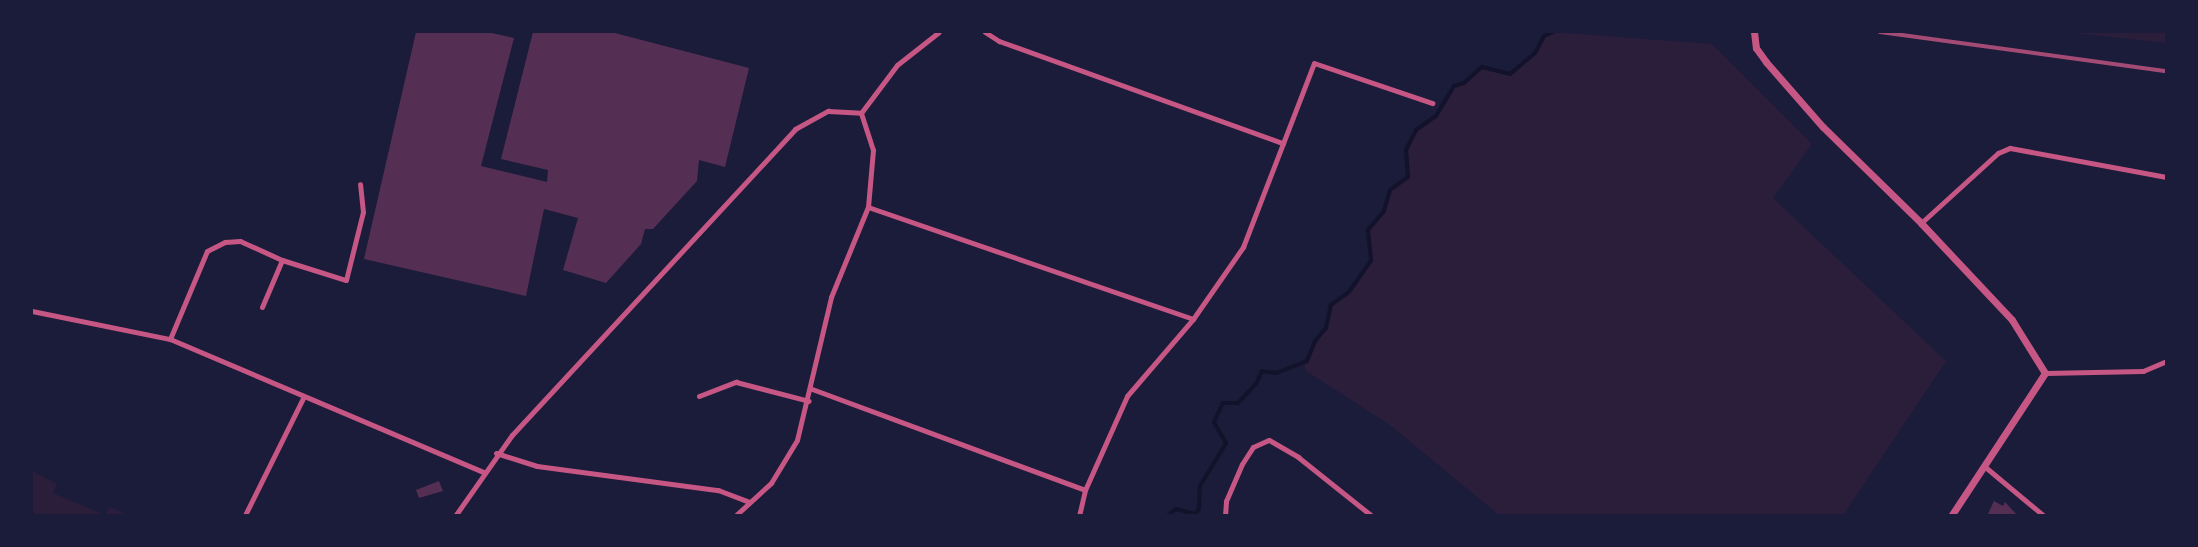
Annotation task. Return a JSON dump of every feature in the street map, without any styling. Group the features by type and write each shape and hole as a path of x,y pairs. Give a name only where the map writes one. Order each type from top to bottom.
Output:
{"street":[{"path":"861,113 897,65 939,32"},
{"path":"985,32 999,41 1283,143"},
{"path":"1754,32 1753,40 1766,62 1822,127 1922,223 2012,320 2045,373"},
{"path":"1079,516 1085,490 1127,396 1193,319 1244,247 1314,63 1432,103"},
{"path":"454,516 496,453 795,129 828,111 861,113"},
{"path":"735,516 786,464 809,401 831,297 868,207 873,150 861,113"},
{"path":"1922,223 1998,153 2010,148 2166,177"},
{"path":"170,339 212,247 240,241 282,260 346,280 363,212 360,184"},
{"path":"868,207 1193,319"},
{"path":"262,307 282,260"},
{"path":"32,311 170,339 303,398 483,472"},
{"path":"2045,373 2143,371 2166,361"},
{"path":"1952,516 2045,373"},
{"path":"699,396 735,382 809,401"},
{"path":"812,389 1085,490"},
{"path":"245,514 303,398"},
{"path":"1225,516 1226,501 1242,464 1253,447 1269,441 1298,457 1372,516"},
{"path":"496,453 537,466 718,490 750,502"},
{"path":"1984,466 2044,516"}],"shaded area":[{"path":"1553,32 1712,44 1812,144 1773,198 1946,361 1843,515 1499,515 1390,425 1306,371 1304,364 1326,328 1331,305 1349,293 1371,260 1368,230 1384,211 1390,190 1408,177 1406,150 1416,130 1436,116 1454,86 1464,83 1482,67 1510,74 1535,53 1544,36"},
{"path":"2066,32 2166,32 2166,43"},
{"path":"32,471 57,484 53,493 105,515 32,515"},
{"path":"110,507 127,515 105,515"}],"building":[{"path":"416,32 487,32 514,38 481,166 547,182 548,170 501,159 533,32 611,32 749,68 725,167 699,160 697,181 653,229 645,229 641,244 606,283 563,270 578,218 544,209 526,296 364,259"},
{"path":"439,481 443,491 419,498 416,490"},
{"path":"1994,501 2003,506 2005,502 2018,516 1987,516"}],"waterway":[{"path":"1167,516 1176,509 1195,514 1199,509 1200,486 1226,443 1214,422 1223,403 1238,403 1256,384 1262,371 1276,373 1307,361 1315,341 1326,328 1331,305 1349,292 1371,260 1368,230 1384,211 1390,190 1408,177 1406,150 1416,130 1436,116 1454,86 1464,83 1482,67 1510,74 1535,53 1544,36 1553,32"}],"railway":[{"path":"1880,32 2166,71"}]}
